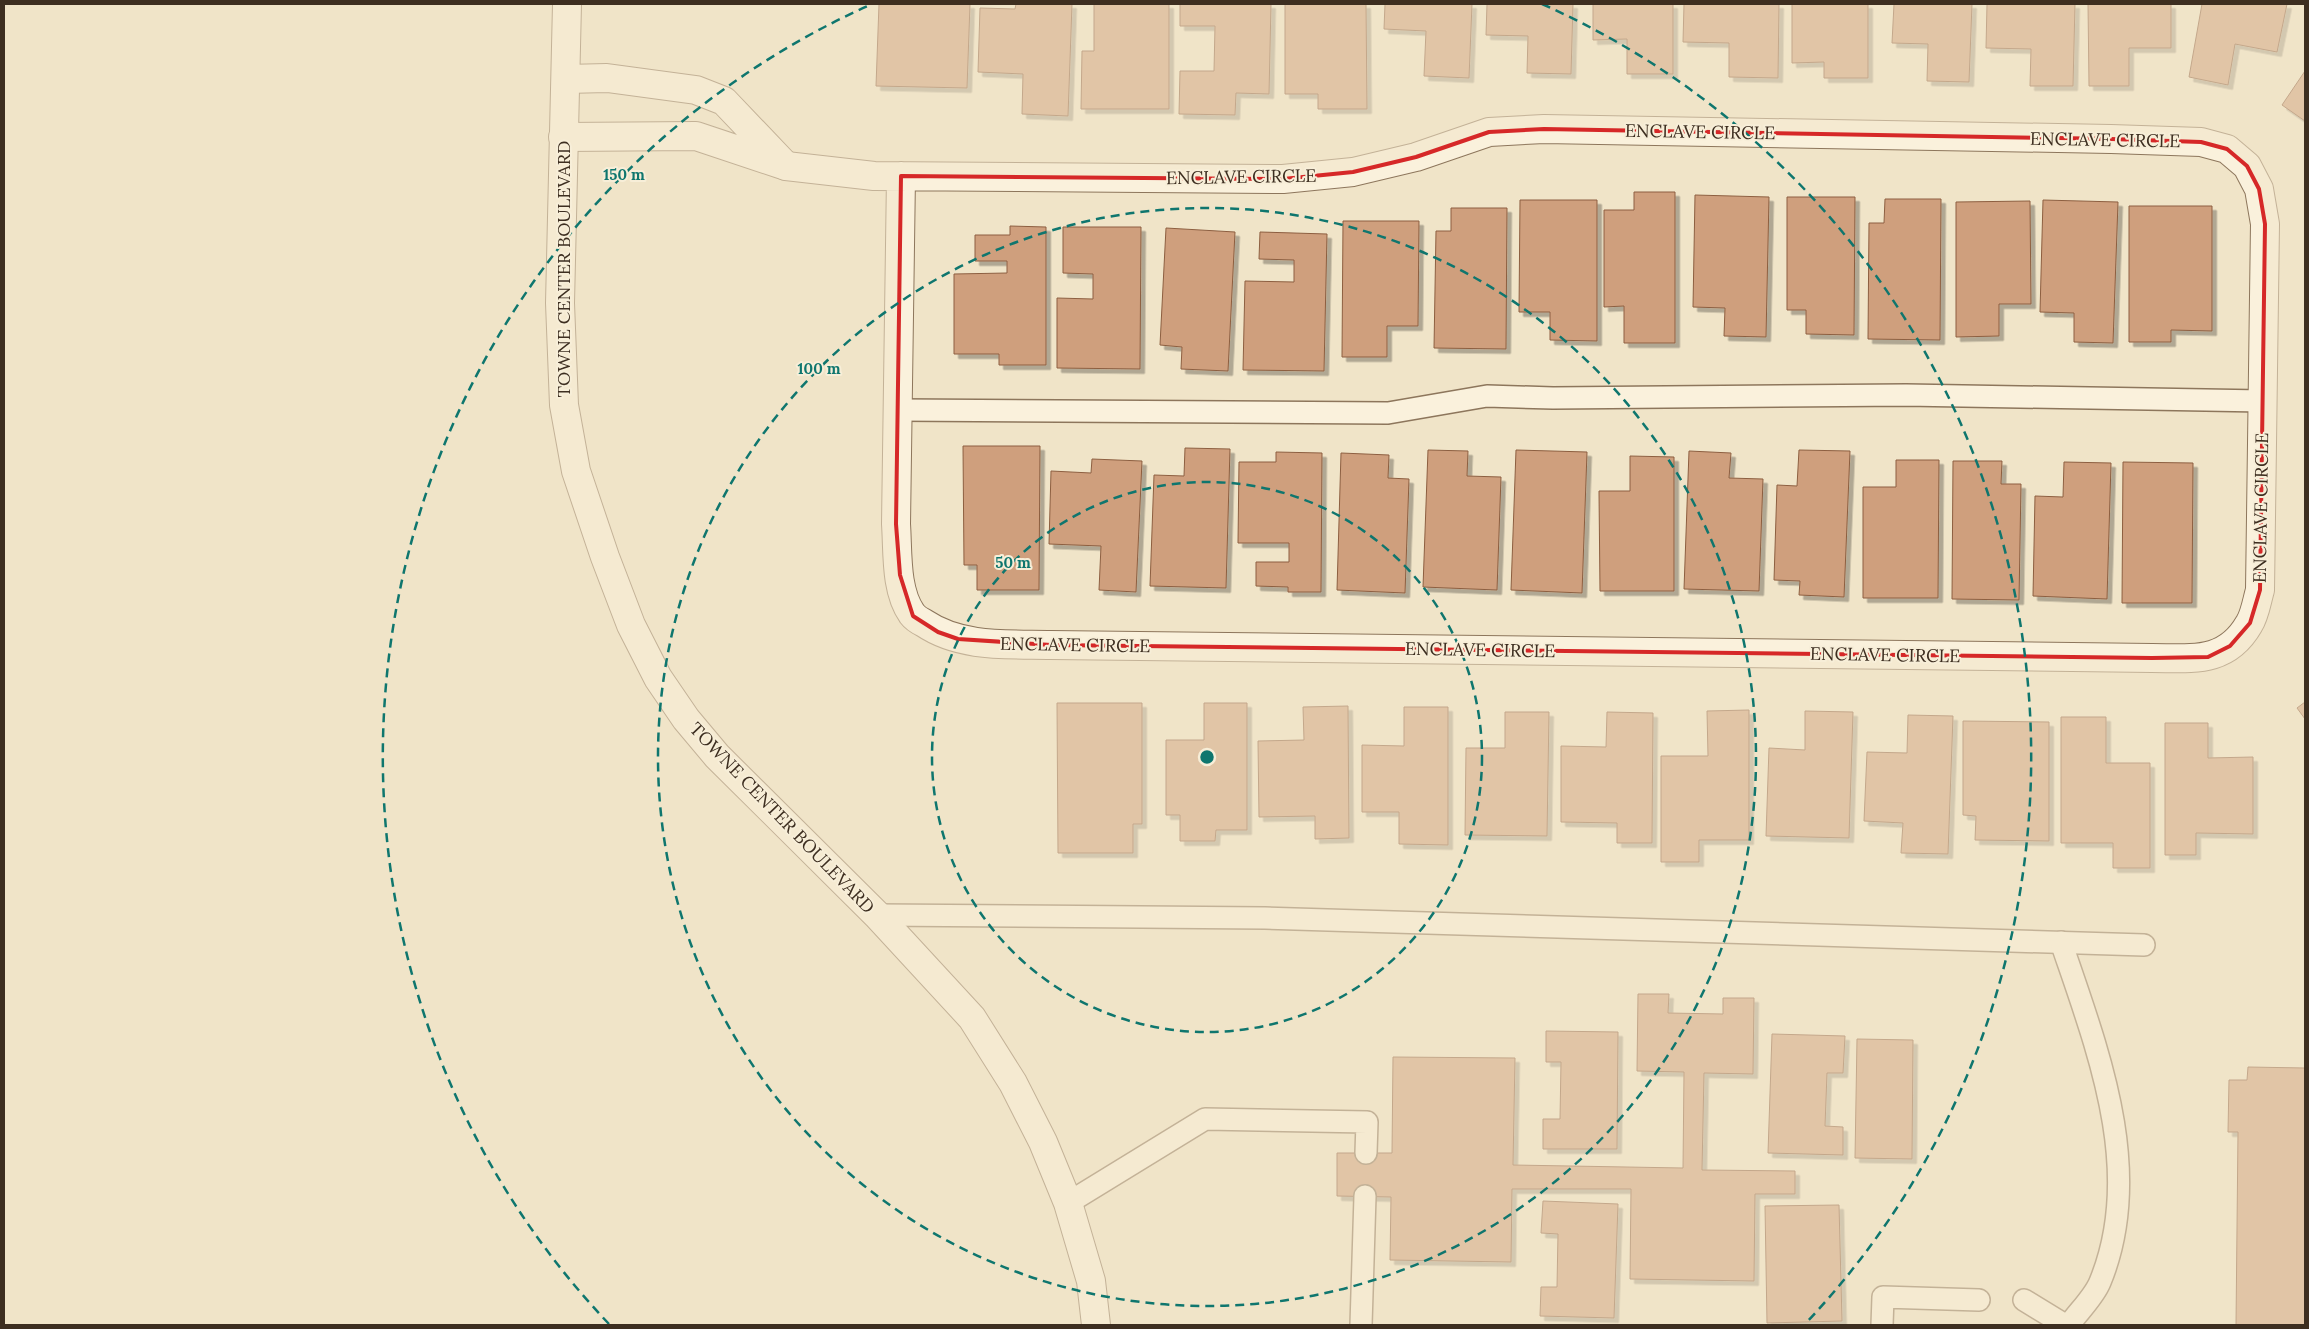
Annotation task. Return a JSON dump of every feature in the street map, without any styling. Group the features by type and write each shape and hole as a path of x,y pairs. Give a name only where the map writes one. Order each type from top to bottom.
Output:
{"street":[{"name":"TOWNE CENTER BOULEVARD","path":"567,4 560,303 564,405 576,471 630,625 658,678 686,719 711,749 876,915 972,1018 1012,1083 1043,1142 1068,1203 1091,1282 1096,1325"},
{"path":"566,79 607,78 696,90 724,101 786,166"},
{"path":"708,140 724,101"},
{"name":"ENCLAVE CIRCLE","path":"564,138 696,136 786,166 874,176 901,176 1283,180 1353,172 1416,157 1489,132 1544,129 2201,142 2227,149 2247,166 2259,189 2265,224 2260,590 2250,623 2230,646 2208,657 2152,658 1042,645 999,644 958,639 938,632 913,616 905,600 900,575 896,524 901,176"}],"lane":[{"path":"898,410 1388,413 1487,396 1553,398 1906,395 2263,401"},
{"path":"876,915 1265,918 2144,945"},
{"path":"2061,942 2100,1057 2114,1130 2118,1179 2116,1230 2099,1284 2069,1325"},
{"path":"1068,1203 1204,1119 1367,1122 1366,1153"},
{"path":"1361,1325 1365,1196"},
{"path":"1882,1325 1883,1297 1979,1300"},
{"path":"2024,1300 2065,1325"}],"highlighted area":[{"path":"1544,129 2111,139 2201,142 2227,149 2247,166 2259,189 2265,224 2260,590 2250,623 2230,646 2208,657 2152,658 1051,645 958,639 938,632 913,616 900,575 896,524 901,176 1283,179 1353,172 1416,157 1489,132"}],"building":[{"path":"879,4 970,4 967,88 876,86"},
{"path":"1016,4 1072,4 1068,116 1022,114 1023,74 978,72 980,8 1015,9"},
{"path":"1094,4 1169,4 1169,109 1081,109 1082,51 1094,51"},
{"path":"1180,4 1271,4 1269,94 1236,93 1235,115 1179,114 1180,71 1214,71 1215,26 1180,26"},
{"path":"1285,4 1366,4 1367,109 1318,109 1318,94 1285,94"},
{"path":"1385,4 1472,4 1469,78 1424,76 1426,31 1384,29"},
{"path":"1487,4 1573,4 1571,74 1527,73 1528,36 1486,35"},
{"path":"1593,4 1673,4 1673,74 1627,74 1627,39 1593,40"},
{"path":"1684,4 1779,4 1778,78 1729,77 1729,43 1683,42"},
{"path":"1792,4 1868,4 1868,78 1824,78 1824,62 1792,63"},
{"path":"1894,4 1972,4 1969,82 1927,81 1928,44 1892,43"},
{"path":"1987,4 2075,4 2073,86 2030,86 2031,49 1986,48"},
{"path":"2088,4 2171,4 2171,48 2129,48 2129,86 2089,86"},
{"path":"2202,4 2287,4 2277,52 2235,44 2228,85 2189,77"},
{"path":"2305,71 2305,121 2282,105"},
{"path":"1634,192 1675,192 1675,343 1624,343 1624,306 1604,307 1604,210 1634,210"},
{"path":"1695,195 1769,197 1766,337 1724,336 1725,308 1693,307"},
{"path":"1787,197 1855,197 1854,335 1806,334 1806,310 1787,310"},
{"path":"1885,199 1941,199 1940,340 1868,339 1869,223 1884,223"},
{"path":"1520,200 1597,200 1597,341 1550,340 1550,312 1519,312"},
{"path":"2043,200 2118,202 2113,343 2074,342 2074,313 2040,312"},
{"path":"2030,201 2031,304 1999,304 1999,336 1956,337 1956,202"},
{"path":"2129,206 2212,206 2212,331 2171,330 2171,342 2129,342"},
{"path":"1451,208 1507,208 1506,349 1434,348 1436,231 1451,231"},
{"path":"1343,221 1419,221 1418,326 1387,326 1387,357 1342,357"},
{"path":"1010,226 1046,227 1046,365 999,365 999,354 954,354 954,274 1007,273 1007,261 975,261 975,235 1010,235"},
{"path":"1063,227 1141,227 1140,369 1057,368 1057,298 1093,299 1093,274 1063,273"},
{"path":"1166,228 1235,232 1228,371 1181,369 1182,347 1160,345"},
{"path":"1260,232 1327,234 1324,371 1243,370 1245,281 1294,282 1294,260 1259,259"},
{"path":"963,446 1040,446 1039,590 977,590 977,565 964,565"},
{"path":"1185,448 1230,449 1226,588 1150,586 1154,475 1184,476"},
{"path":"1428,450 1468,451 1467,476 1501,477 1497,590 1423,587"},
{"path":"1516,450 1587,452 1582,593 1511,590"},
{"path":"1799,450 1850,451 1844,597 1799,595 1800,581 1774,580 1777,485 1797,486"},
{"path":"1689,451 1731,453 1729,478 1763,479 1759,591 1684,589"},
{"path":"1276,452 1322,453 1321,592 1288,592 1288,587 1256,586 1256,562 1289,562 1289,543 1238,543 1239,462 1276,462"},
{"path":"1341,453 1389,455 1388,478 1409,479 1405,593 1337,590"},
{"path":"1630,456 1674,457 1674,591 1600,591 1599,491 1630,491"},
{"path":"1092,459 1142,461 1136,592 1099,590 1101,546 1049,544 1051,471 1091,473"},
{"path":"1896,460 1939,460 1938,598 1863,598 1863,487 1896,487"},
{"path":"1953,461 2002,461 2001,484 2021,484 2019,600 1952,599"},
{"path":"2064,462 2111,463 2107,599 2033,596 2035,496 2063,497"},
{"path":"2123,462 2193,463 2192,603 2122,603"},
{"path":"2305,702 2305,719 2297,708"},
{"path":"1057,703 1142,703 1142,824 1133,824 1133,853 1058,853"},
{"path":"1204,703 1247,703 1247,830 1216,830 1215,841 1180,841 1180,815 1166,815 1166,740 1204,740"},
{"path":"1348,706 1349,838 1315,839 1315,816 1259,817 1258,741 1304,740 1303,707"},
{"path":"1404,707 1448,707 1448,845 1399,844 1399,812 1362,812 1362,745 1404,746"},
{"path":"1749,710 1749,840 1699,840 1699,862 1661,862 1661,756 1708,756 1707,711"},
{"path":"1805,711 1853,712 1849,838 1766,836 1769,748 1805,750"},
{"path":"1505,712 1549,712 1547,836 1465,835 1466,748 1505,748"},
{"path":"1607,712 1653,713 1652,843 1617,843 1617,823 1561,822 1561,746 1606,747"},
{"path":"1908,715 1953,716 1948,854 1901,853 1903,823 1864,821 1867,752 1907,753"},
{"path":"2061,717 2106,717 2106,763 2150,763 2150,868 2113,868 2113,843 2061,843"},
{"path":"1963,721 2049,722 2049,841 1975,840 1976,816 1963,815"},
{"path":"2165,723 2208,723 2208,758 2253,757 2253,834 2196,833 2196,855 2165,855"},
{"path":"1638,994 1669,994 1668,1013 1723,1014 1723,998 1754,998 1753,1074 1704,1073 1702,1170 1795,1171 1795,1194 1755,1194 1754,1281 1630,1279 1631,1189 1512,1189 1511,1262 1390,1260 1391,1197 1337,1196 1337,1153 1392,1153 1393,1057 1515,1058 1513,1165 1683,1168 1684,1072 1637,1071"},
{"path":"1546,1031 1618,1032 1617,1149 1543,1149 1543,1119 1560,1119 1561,1062 1546,1062"},
{"path":"1772,1034 1845,1036 1843,1073 1827,1073 1825,1126 1843,1127 1843,1155 1768,1153"},
{"path":"1857,1039 1913,1040 1912,1159 1855,1158"},
{"path":"2248,1067 2305,1068 2305,1325 2236,1325 2238,1132 2228,1132 2229,1080 2247,1080"},
{"path":"1543,1201 1618,1204 1614,1318 1540,1316 1541,1287 1557,1287 1558,1234 1541,1233"},
{"path":"1839,1205 1842,1321 1767,1323 1765,1206"}]}
